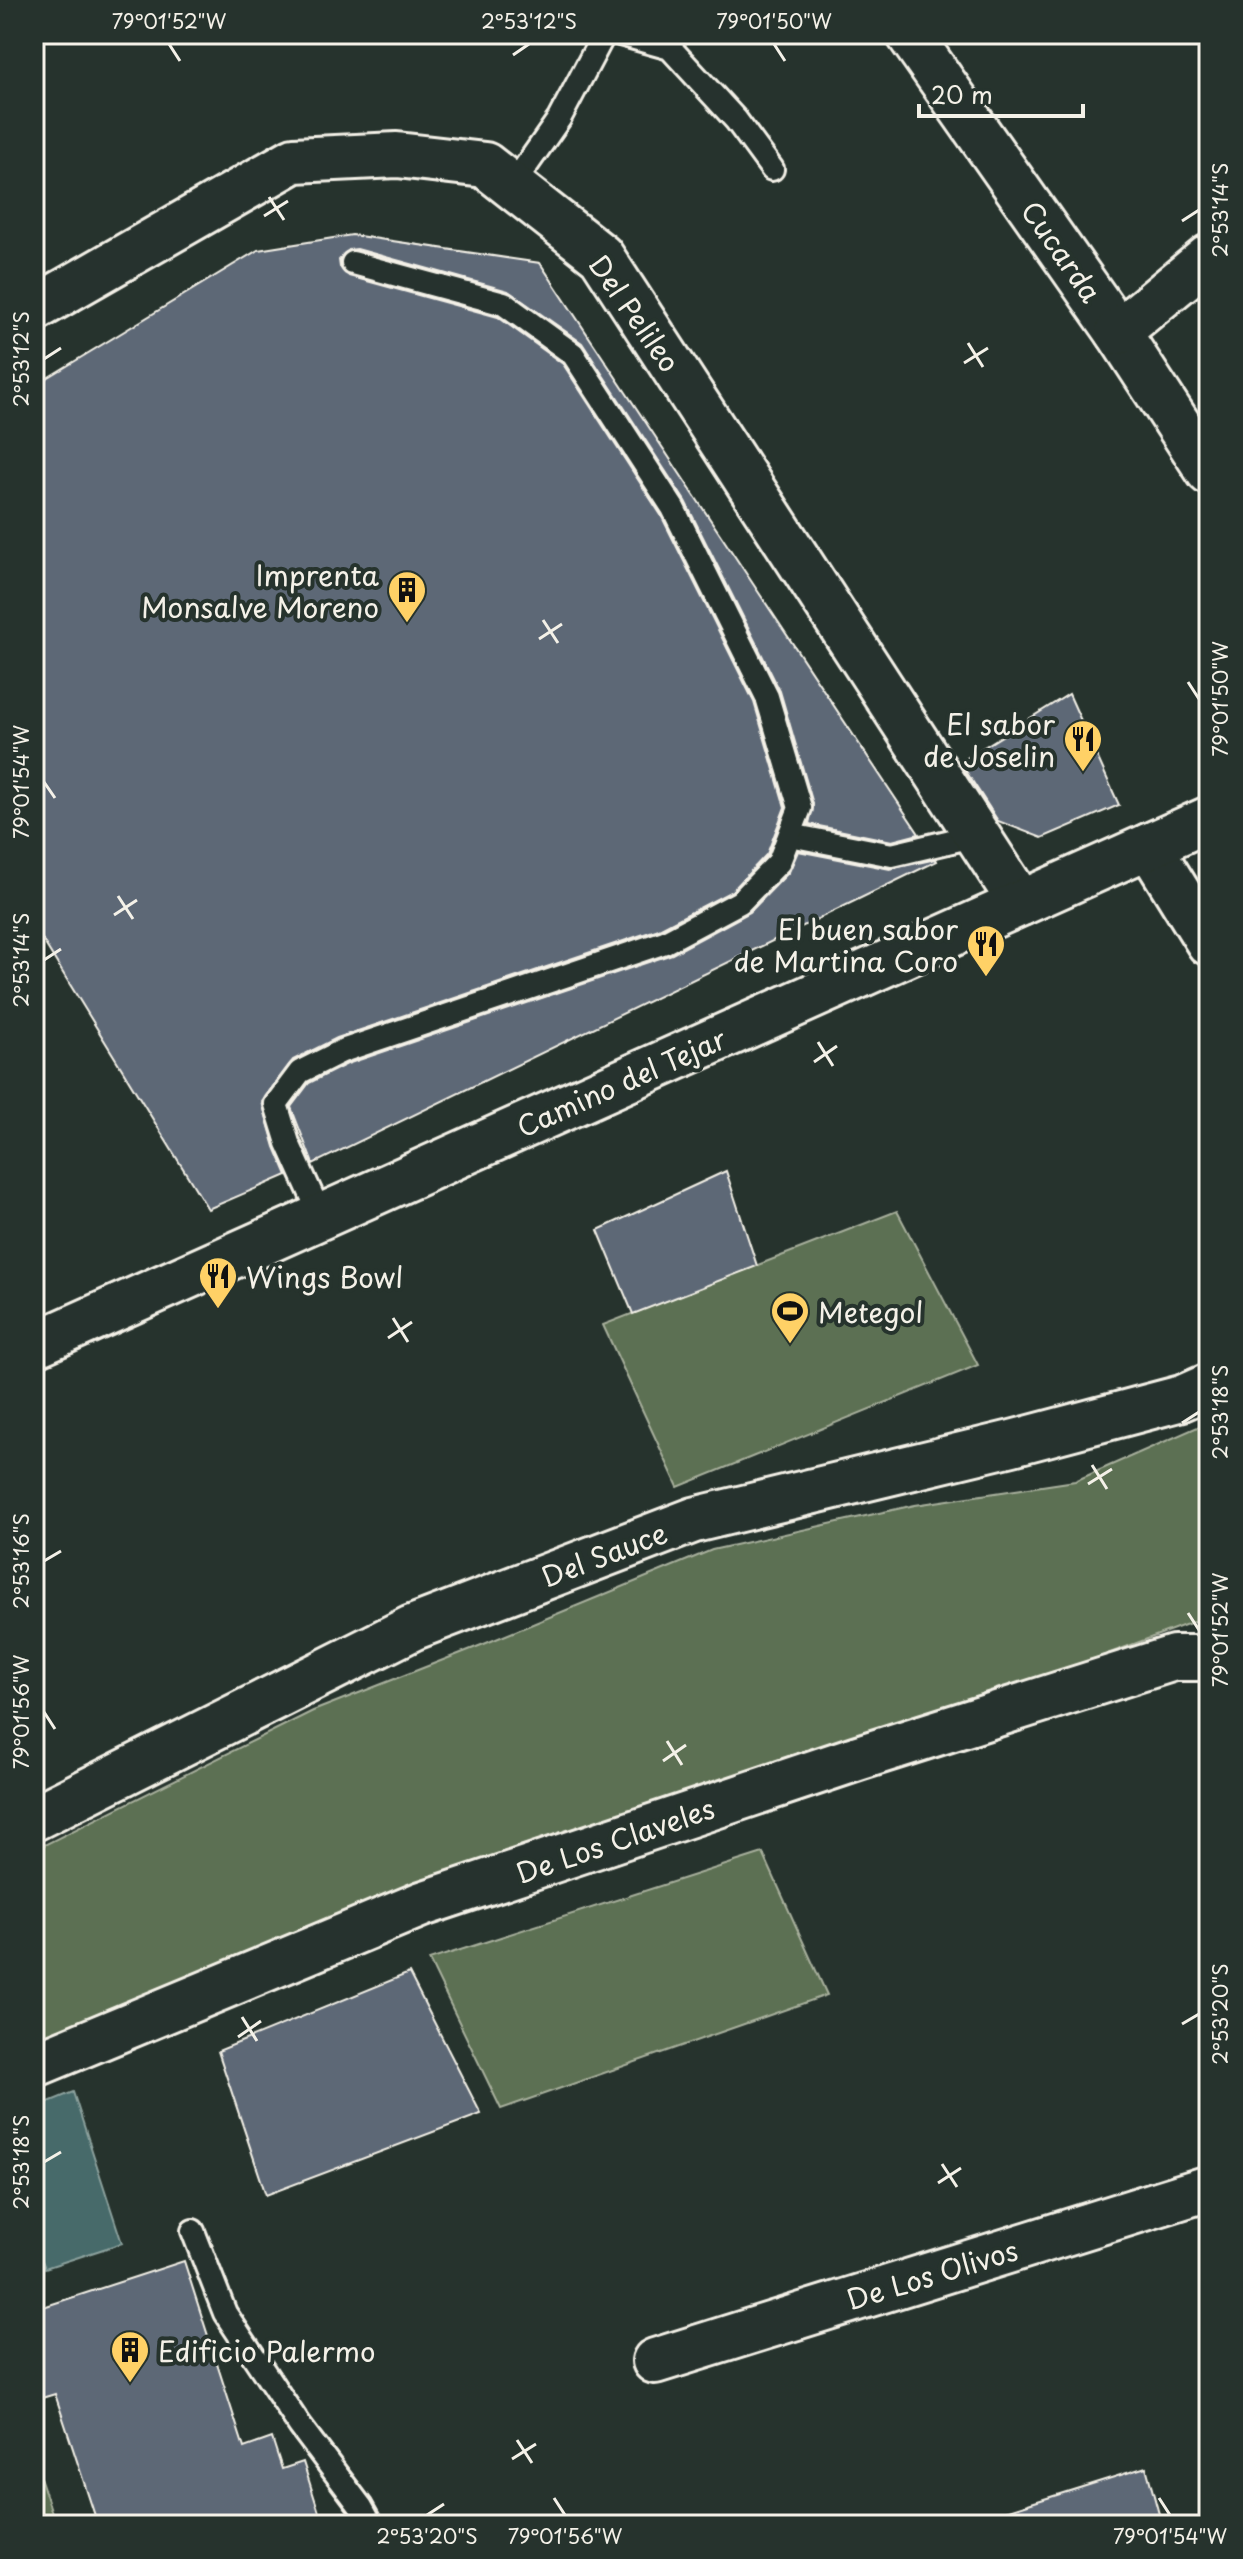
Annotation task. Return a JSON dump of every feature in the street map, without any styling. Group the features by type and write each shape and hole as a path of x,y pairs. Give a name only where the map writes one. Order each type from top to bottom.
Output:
{"street":[{"name":"Cucarda","path":"909,34 1118,332 1209,472"},
{"name":"Del Pelileo","path":"34,309 294,160 397,155 485,165 601,256 1021,903"},
{"path":"1118,332 1209,257"},
{"name":"Camino del Tejar","path":"34,1345 1209,819"},
{"path":"1149,846 1209,943"},
{"name":"Del Sauce","path":"34,1818 412,1628 694,1520 1012,1443 1182,1398 1209,1386"},
{"name":"De Los Claveles","path":"34,2065 422,1904 858,1758 1144,1667 1174,1658 1209,1658"},
{"name":"De Los Olivos","path":"655,2361 1209,2188"}],"lane":[{"path":"512,186 559,119 604,34"},
{"path":"620,34 670,48 736,120 772,169"},
{"path":"321,1216 288,1143 276,1104 300,1072 342,1051 665,942 740,902 779,862 800,808 767,697 673,508 573,354 504,304 353,263"},
{"path":"790,835 892,855 977,835"},
{"path":"193,2231 225,2313 371,2525"}],"green space":[{"name":"Metegol","path":"897,1211 978,1365 678,1487 603,1325"},
{"path":"1209,1422 1209,1616 34,2054 34,1850 313,1711 712,1550 915,1505 1075,1481"},
{"path":"763,1853 827,1995 501,2109 429,1960"},
{"path":"34,2459 56,2525 34,2525"}],"water":[{"path":"73,2092 122,2243 45,2268 34,2240 34,2108"}],"building":[{"name":"Imprenta Monsalve Moreno","path":"352,235 540,263 919,834 892,841 809,824 813,804 780,691 685,501 582,343 508,291 357,249 349,250 339,260 340,267 349,276 498,317 563,364 661,515 754,702 785,807 767,854 732,891 659,929 337,1038 293,1060 262,1102 287,1175 208,1209 34,926 34,386 258,250"},
{"path":"1069,694 1119,805 1042,838 998,821 960,762"},
{"path":"798,851 890,869 937,861 313,1164 291,1107 309,1083 347,1064 672,954 750,912 789,872"},
{"path":"726,1171 757,1266 633,1314 598,1230"},
{"path":"409,1973 481,2114 266,2195 218,2051"},
{"name":"Edificio Palermo","path":"184,2261 244,2448 272,2438 282,2469 303,2462 323,2525 98,2525 55,2394 42,2398 34,2374 34,2310"},
{"path":"1146,2467 1162,2525 995,2525 993,2515"}],"place":[{"name":"Imprenta Monsalve Moreno","path":"407,624"},
{"name":"El sabor de Joselin","path":"1083,773"},
{"name":"El buen sabor de Martina Coro","path":"986,978"},
{"name":"Wings Bowl","path":"218,1310"},
{"name":"Metegol","path":"790,1345"},
{"name":"Edificio Palermo","path":"130,2384"}]}
